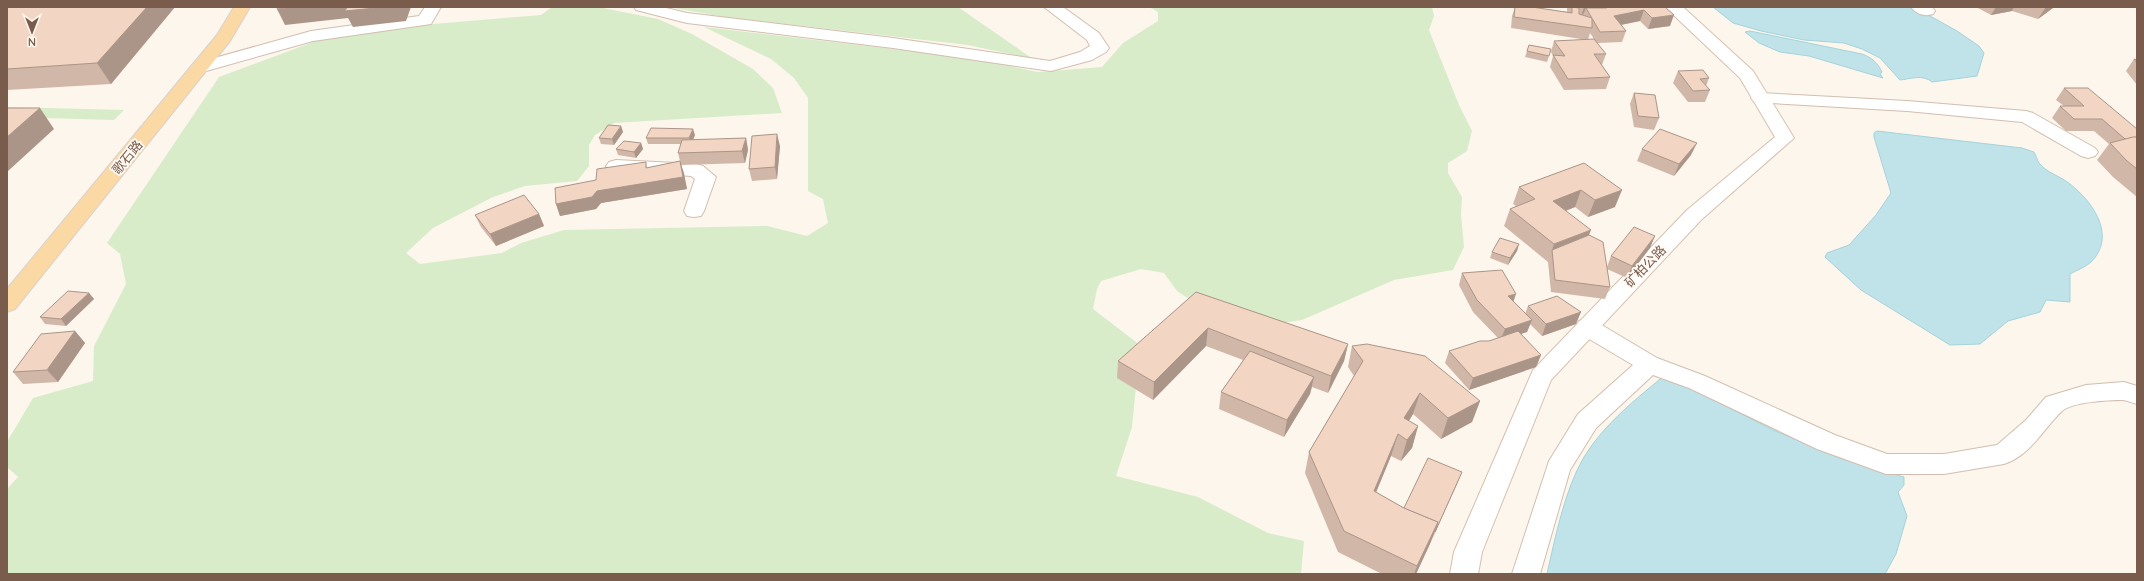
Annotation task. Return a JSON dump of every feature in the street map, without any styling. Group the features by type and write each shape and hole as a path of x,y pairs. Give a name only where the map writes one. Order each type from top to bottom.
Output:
{"main road":[{"name":"歌石路","path":"7,304 200,68 224,37 242,7"}],"street":[{"path":"200,68 311,36 426,20 433,7"},
{"path":"642,7 687,18 893,43 1051,66 1086,56 1100,48 1093,37 1052,7"},
{"name":"矿柏公路","path":"1464,574 1468,552 1541,376 1694,215 1785,138 1746,75 1673,7"},
{"path":"1760,98 1907,106 2026,117 2088,152"},
{"path":"616,166 696,170 706,177 694,211"},
{"path":"1587,327 1649,364 1704,385 1826,442 1886,464 1944,464 2004,454 2035,427 2055,403 2086,394 2124,391 2137,395"},
{"path":"1526,574 1558,468 1587,421 1649,364"}],"green space":[{"path":"552,7 598,7 658,19 692,34 753,69 773,88 782,113 614,123 595,135 589,145 589,166 577,181 525,186 493,197 433,228 406,253 420,264 502,253 521,243 564,230 767,226 807,236 828,223 823,199 808,191 808,98 794,78 771,59 704,27 971,58 1038,72 1102,67 1123,43 1158,21 1158,12 1149,7 1432,7 1434,16 1429,30 1459,105 1472,131 1467,151 1448,163 1448,173 1462,197 1461,214 1464,247 1453,270 1394,280 1302,320 1254,327 1211,314 1177,291 1164,273 1141,269 1101,281 1097,289 1093,309 1140,345 1132,427 1116,476 1198,497 1268,533 1304,541 1301,574 7,574 7,489 18,477 7,467 7,442 33,398 93,381 94,346 126,284 120,254 107,243 219,77 316,41 422,25 541,15"},
{"path":"668,7 958,7 1033,59 968,45 725,17"},
{"path":"7,107 124,110 114,120 7,117"}],"water":[{"path":"1713,7 1914,7 1957,31 1979,46 1984,53 1977,76 1932,82 1925,78 1900,80 1880,58 1862,49 1844,43 1804,40 1761,31 1733,23"},
{"path":"1750,31 1862,54 1876,63 1882,72 1880,74 1883,78 1809,56 1780,52 1759,43 1745,32"},
{"path":"1877,131 2022,148 2034,152 2038,162 2042,166 2079,191 2094,210 2099,220 2102,231 2102,241 2099,252 2091,262 2070,274 2070,302 2046,300 2040,312 2008,321 1980,344 1950,345 1861,290 1825,257 1827,253 1849,245 1876,215 1891,193 1874,137 1874,133"},
{"path":"1665,375 1773,430 1837,457 1904,477 1904,485 1898,492 1907,516 1896,554 1885,574 1547,574 1566,499 1577,470 1584,457 1611,423"}],"building":[{"path":"7,7 147,7 97,63 7,69"},
{"path":"278,7 294,7 277,9"},
{"path":"347,7 385,7 345,11"},
{"path":"1515,7 1532,7 1572,13 1572,7 1579,8 1579,14 1592,18 1592,28 1514,17"},
{"path":"1665,7 1674,15 1652,18 1644,10 1614,16 1626,31 1600,32 1586,8"},
{"path":"1594,39 1606,54 1594,54 1610,77 1568,79 1553,55 1565,56 1554,41"},
{"path":"1529,45 1551,49 1549,56 1527,51"},
{"path":"1703,70 1709,78 1700,79 1710,90 1693,91 1678,71"},
{"path":"2064,88 2088,88 2137,129 2137,137 2125,139 2102,119 2074,119 2060,106 2084,106"},
{"path":"1634,93 1655,95 1659,118 1638,116"},
{"path":"7,108 40,108 7,137"},
{"path":"608,125 621,126 612,139 599,138"},
{"path":"651,128 693,129 689,138 646,138"},
{"path":"1660,129 1697,143 1679,164 1642,149"},
{"path":"777,134 775,167 749,169 752,136"},
{"path":"2137,137 2137,169 2110,143"},
{"path":"746,138 742,151 678,153 682,140"},
{"path":"624,141 641,143 634,152 616,149"},
{"path":"680,161 683,177 597,191 592,197 556,204 555,188 596,180 597,169 646,162 646,168"},
{"path":"1584,163 1622,190 1595,200 1581,190 1553,201 1591,230 1554,244 1510,209 1535,199 1519,187"},
{"path":"524,195 539,214 490,234 475,215"},
{"path":"1634,227 1655,236 1632,266 1611,256"},
{"path":"1589,235 1603,242 1610,287 1555,280 1552,250"},
{"path":"1500,238 1519,244 1510,258 1492,252"},
{"path":"1502,270 1516,294 1508,296 1532,320 1505,329 1477,300 1462,273"},
{"path":"68,291 89,293 61,319 40,317"},
{"path":"1196,292 1348,344 1331,376 1208,328 1154,382 1118,361"},
{"path":"1557,296 1581,312 1546,324 1528,306"},
{"path":"75,331 47,370 13,372 41,334"},
{"path":"1518,331 1541,355 1473,378 1449,351 1480,341 1489,341"},
{"path":"1367,344 1425,356 1480,401 1448,418 1420,393 1404,418 1418,426 1407,440 1398,434 1374,491 1402,507 1438,522 1417,566 1344,531 1309,452 1363,361 1352,346"},
{"path":"1250,351 1314,377 1287,420 1221,392"},
{"path":"1428,458 1462,472 1435,532 1438,522 1404,508"}]}
